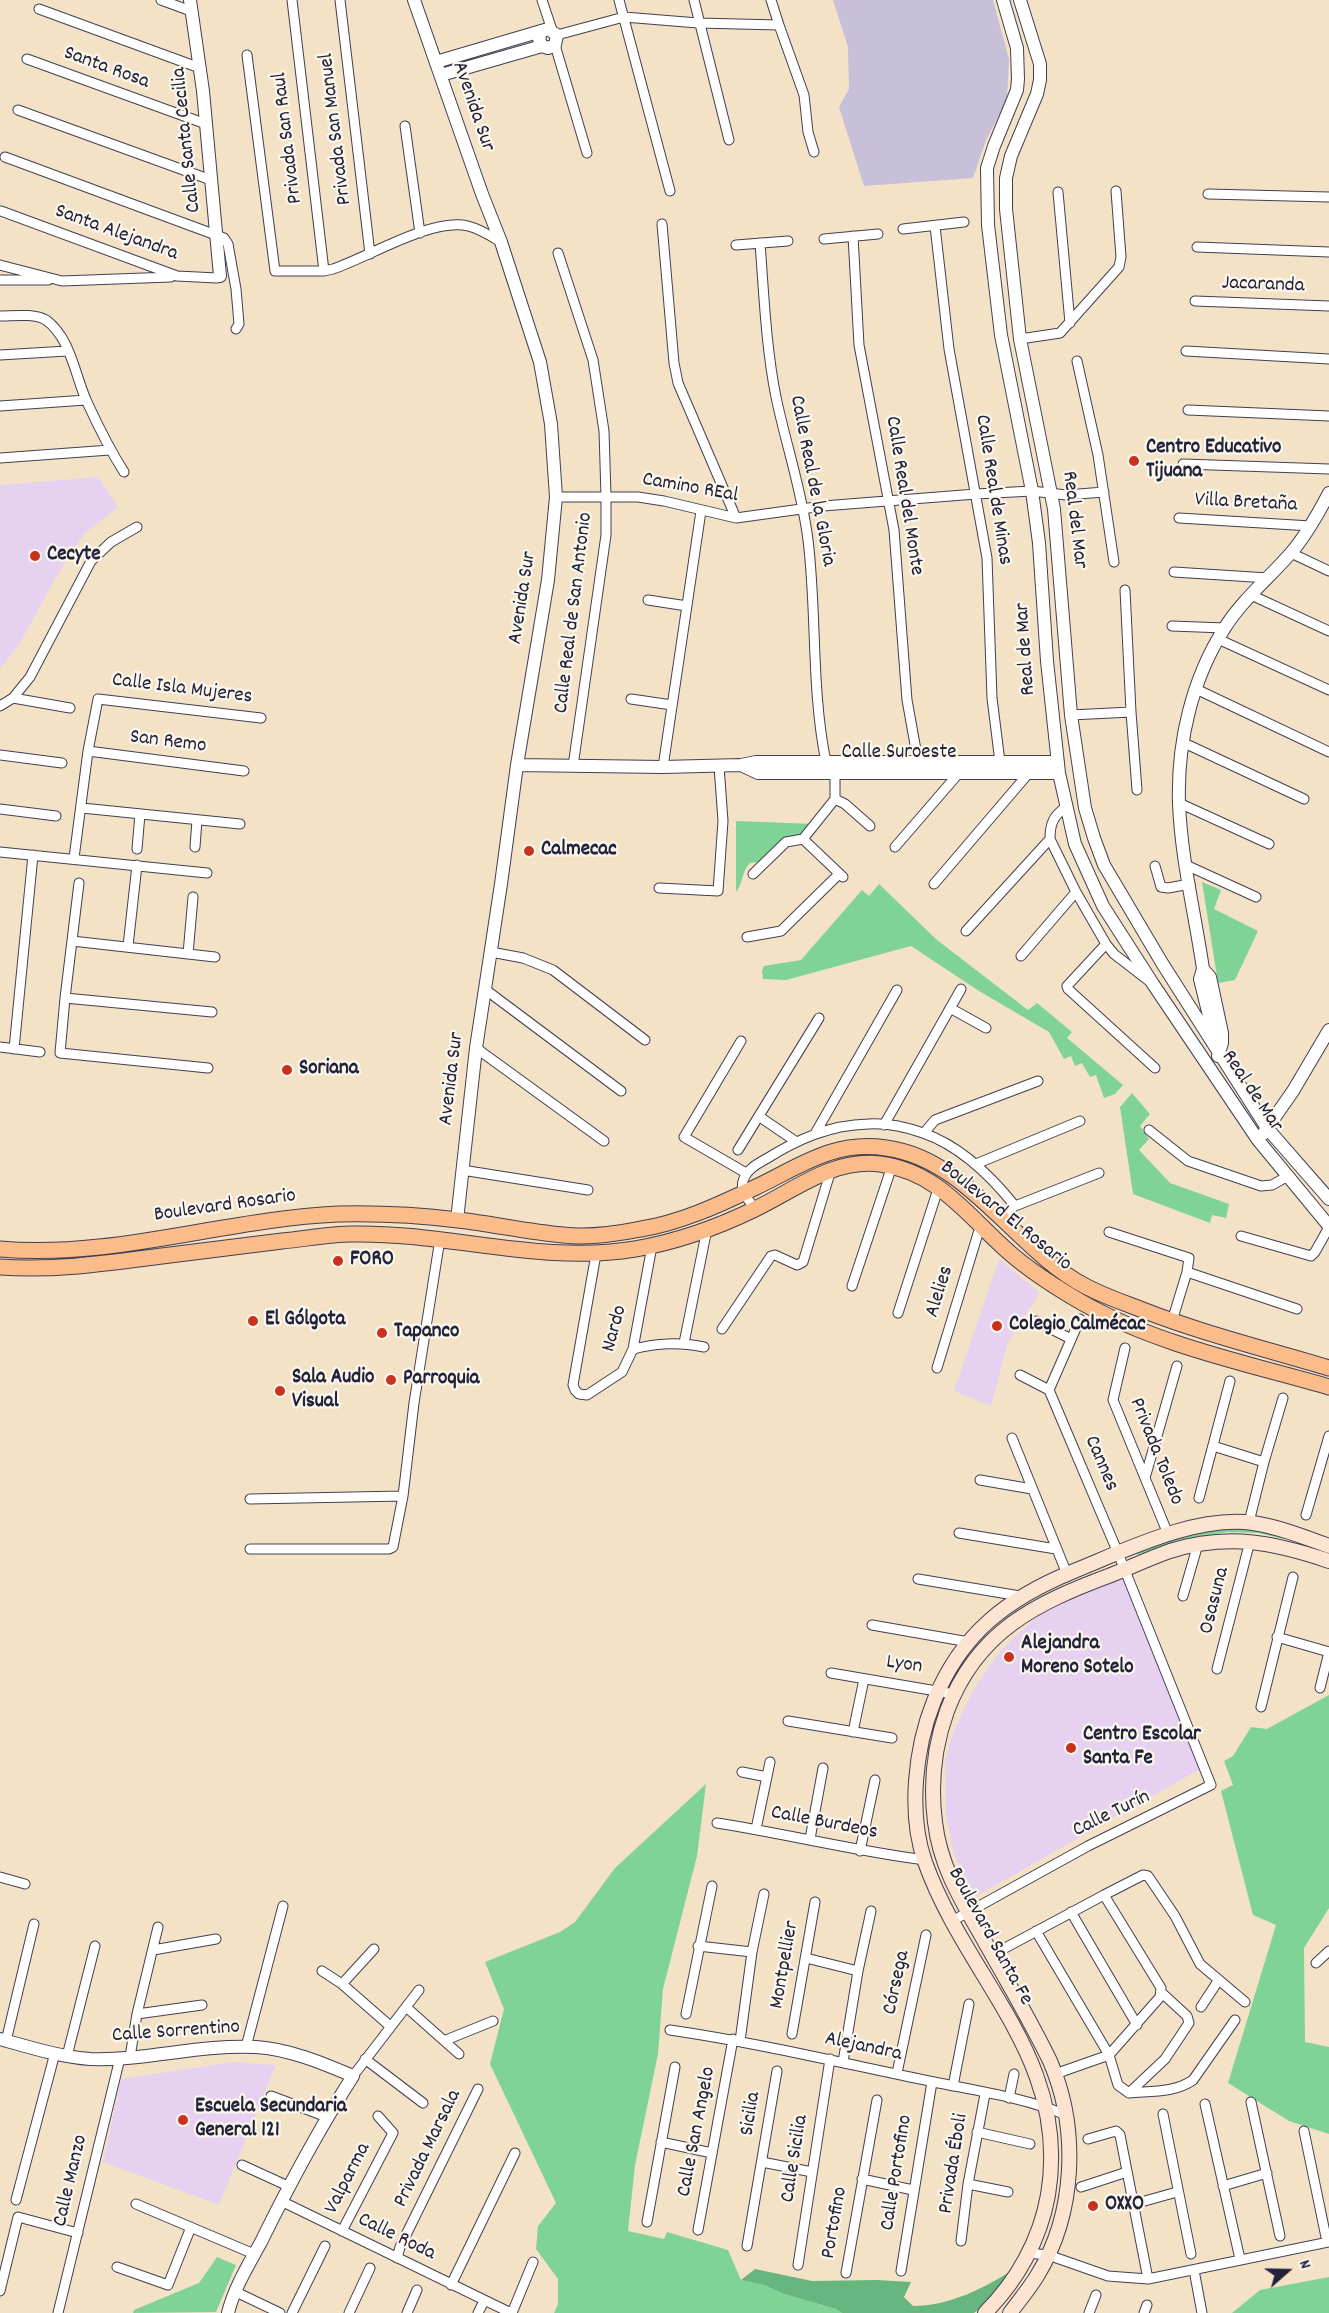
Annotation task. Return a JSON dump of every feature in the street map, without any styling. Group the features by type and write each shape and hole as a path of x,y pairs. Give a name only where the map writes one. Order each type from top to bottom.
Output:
{"main road":[{"name":"Boulevard El Rosario","path":"457,1220 566,1236 595,1235 658,1226 744,1193 831,1151 848,1147 876,1147 914,1154 937,1165 963,1184 1050,1262 1088,1287 1172,1321 1329,1368"},
{"name":"Boulevard El Rosario","path":"440,1239 569,1254 596,1254 652,1246 707,1229 755,1209 831,1170 861,1164 892,1166 914,1172 939,1186 980,1227 1038,1276 1084,1304 1183,1346 1329,1387"},
{"name":"Boulevard Rosario","path":"0,1249 43,1251 97,1246 264,1221 336,1214 395,1214 457,1220"},
{"path":"336,1214 337,1235"},
{"name":"Boulevard Rosario","path":"0,1267 50,1269 100,1265 337,1235 394,1234 440,1239"},
{"name":"Boulevard Santa Fe","path":"985,2313 1006,2291 1028,2253 1043,2216 1051,2174 1051,2148 1047,2107 1019,2034 952,1921 925,1860 917,1811 917,1767 925,1725 938,1689 945,1674 969,1642 1003,1608 1020,1596 1067,1574 1168,1534 1212,1525 1249,1522 1329,1546"},
{"name":"Boulevard Santa Fe","path":"1010,2313 1038,2275 1056,2234 1067,2191 1070,2154 1066,2115 1055,2074 1036,2033 967,1913 940,1852 932,1793 935,1753 954,1694 964,1674 977,1656 1000,1632 1024,1614 1054,1598 1170,1551 1227,1540 1250,1541 1293,1549 1329,1561"}],"street":[{"path":"161,0 191,6"},
{"name":"Privada San Raul","path":"292,0 324,271"},
{"name":"Privada San Manuel","path":"340,0 370,254"},
{"name":"Avenida Sur","path":"414,0 528,320 542,372 551,424 556,497 548,580 517,765 476,1048 457,1220"},
{"path":"542,0 587,153"},
{"path":"619,0 670,191"},
{"path":"694,0 729,140"},
{"path":"771,0 804,95 808,132 814,153"},
{"name":"Real de Mar","path":"1003,0 1017,48 1018,79 1017,90 987,168 988,225 1001,335 1032,491 1039,543 1048,672 1059,767 1075,844 1103,906 1153,984 1258,1140 1329,1226"},
{"name":"Real del Mar","path":"1020,0 1040,64 1037,94 1011,156 1006,178 1006,209 1020,339 1052,493 1071,715 1085,808 1104,865 1162,963 1267,1128 1329,1199"},
{"name":"Calle Santa Cecilia","path":"191,6 200,68 218,236 220,276"},
{"path":"39,9 200,68"},
{"path":"441,75 542,46 539,39 624,17 698,23 779,25"},
{"path":"436,62 551,36"},
{"path":"247,55 275,271 324,271 443,225 467,226 485,232 501,242"},
{"name":"Santa Rosa","path":"27,59 206,124"},
{"path":"18,110 212,180"},
{"path":"405,126 420,233"},
{"path":"5,157 224,238 228,244 236,289 239,324 236,329"},
{"path":"1020,339 1056,335 1070,323 1119,267 1121,256 1116,191"},
{"path":"1058,192 1070,323"},
{"path":"1208,194 1329,197"},
{"name":"Santa Alejandra","path":"1,211 177,276 217,278 220,276"},
{"path":"903,229 964,222"},
{"path":"662,224 678,383 736,518"},
{"name":"Calle Real de Minas","path":"935,225 949,349 987,558 992,698 1000,762"},
{"path":"824,240 878,234"},
{"name":"Calle Real del Monte","path":"853,236 859,345 889,501 898,562 907,700 918,761"},
{"path":"736,245 788,241"},
{"name":"Calle Real de la Gloria","path":"760,243 768,346 776,397 802,508 812,575 819,715 826,762"},
{"path":"1197,247 1329,252"},
{"name":"Calle Real de San Antonio","path":"558,253 593,360 604,431 606,496 606,535 573,766"},
{"path":"0,265 62,281"},
{"path":"0,280 62,281 177,276"},
{"name":"Jacaranda","path":"1195,301 1329,306"},
{"path":"0,316 24,315 44,319 60,333 86,400 110,450 124,472"},
{"path":"0,355 67,351"},
{"path":"1186,351 1329,359"},
{"path":"1077,361 1104,492 1114,562"},
{"path":"0,406 86,400"},
{"path":"1188,411 1329,416"},
{"path":"0,458 110,450"},
{"path":"1183,464 1329,470"},
{"name":"Camino REal","path":"556,497 638,497 736,518 802,508 976,494 1032,491 1065,495 1104,492"},
{"path":"1208,1064 1222,1034 1210,977 1203,969 1186,865 1179,803 1182,742 1196,689 1224,628 1251,595 1291,553 1325,510 1329,493"},
{"path":"663,767 701,511"},
{"name":"Villa Bretaña","path":"1179,518 1311,526"},
{"path":"0,706 13,698 30,677 91,561 111,542 137,527"},
{"path":"1291,553 1329,571"},
{"path":"1174,572 1268,578"},
{"path":"1125,590 1137,790"},
{"path":"1251,595 1329,631"},
{"path":"648,600 687,606"},
{"path":"1172,626 1224,628"},
{"path":"1218,639 1329,690"},
{"path":"1196,689 1329,752"},
{"path":"13,698 70,708"},
{"name":"Calle Isla Mujeres","path":"88,752 98,699 261,718"},
{"path":"632,699 672,705"},
{"path":"1071,715 1131,712"},
{"path":"1182,742 1304,799"},
{"path":"74,858 88,752"},
{"name":"San Remo","path":"88,752 244,771"},
{"path":"0,754 62,763"},
{"name":"Calle Suroeste","path":"517,765 663,767 741,765 756,762 918,761 1000,762 1059,767"},
{"name":"Calle Suroeste","path":"741,765 758,773 836,774 1028,774 1059,767"},
{"path":"659,888 718,891 723,821 719,766"},
{"path":"895,847 959,773"},
{"path":"753,874 786,842 803,839 835,799 836,774"},
{"path":"934,884 1028,774"},
{"path":"835,799 850,808 870,826"},
{"path":"1179,803 1269,844"},
{"path":"1066,807 1054,818 1051,824 1050,839 1076,892 1114,954 1153,984"},
{"path":"82,808 240,824"},
{"path":"0,809 56,816"},
{"path":"137,849 140,814"},
{"path":"195,847 197,820"},
{"path":"747,938 781,931 841,875 803,839"},
{"path":"966,931 1050,839"},
{"path":"0,852 207,873"},
{"path":"14,1049 33,855"},
{"path":"128,946 137,865"},
{"path":"1186,865 1256,897"},
{"path":"1155,866 1161,887 1190,884"},
{"path":"79,883 60,1053 208,1068"},
{"path":"1021,956 1076,892"},
{"path":"188,954 193,897"},
{"path":"72,941 215,957"},
{"path":"1106,944 1067,988 1155,1068"},
{"path":"491,952 523,958 553,970 645,1040"},
{"path":"884,1125 961,989"},
{"path":"486,990 621,1091"},
{"path":"816,1132 897,990"},
{"path":"65,998 212,1012"},
{"path":"950,1008 986,1028"},
{"path":"738,1150 819,1018"},
{"path":"1258,1140 1293,1091 1329,1030"},
{"path":"741,1041 684,1137 746,1173"},
{"path":"0,1047 40,1052"},
{"path":"476,1048 604,1141"},
{"path":"924,1133 935,1120 1038,1081"},
{"path":"760,1117 795,1141"},
{"path":"976,1164 1080,1121"},
{"path":"755,1209 744,1193 742,1182 746,1173 795,1141 816,1132 870,1124 924,1133 955,1149 976,1164 1015,1206"},
{"path":"1149,1130 1188,1161 1261,1186 1267,1186 1288,1176"},
{"path":"852,1286 892,1166"},
{"path":"462,1170 588,1190"},
{"path":"722,1329 771,1256 776,1255 796,1265 803,1262 831,1170"},
{"path":"998,1217 1015,1206 1099,1173"},
{"path":"898,1314 939,1186"},
{"path":"1241,1236 1311,1256 1329,1226"},
{"name":"Alelies","path":"937,1368 980,1227"},
{"path":"684,1343 707,1229"},
{"path":"1109,1232 1187,1257 1190,1261 1172,1321"},
{"path":"250,1549 389,1549 393,1547 403,1496 414,1403 440,1239"},
{"name":"Nardo","path":"596,1254 573,1385 579,1394 587,1395 619,1375 633,1349 652,1246"},
{"path":"1187,1272 1297,1309"},
{"path":"1020,1375 1049,1390 1080,1319"},
{"path":"1036,1321 1071,1339"},
{"path":"633,1349 663,1342 704,1347"},
{"name":"Privada Toledo","path":"1125,1348 1113,1400 1168,1534"},
{"path":"1145,1478 1177,1366"},
{"path":"1199,1498 1230,1381"},
{"name":"Cannes","path":"1049,1390 1118,1553"},
{"path":"1249,1522 1283,1398"},
{"path":"1306,1515 1325,1469 1329,1436"},
{"path":"1012,1438 1067,1574"},
{"path":"1213,1446 1264,1462"},
{"path":"980,1480 1032,1489"},
{"path":"250,1499 403,1496"},
{"path":"959,1533 1056,1549"},
{"path":"1293,1549 1297,1535"},
{"name":"Osasuna","path":"1217,1669 1250,1541"},
{"path":"1183,1596 1198,1544"},
{"name":"Calle Turín","path":"967,1913 1088,1846 1211,1785 1118,1553"},
{"path":"1261,1707 1293,1577"},
{"path":"918,1579 1020,1596"},
{"path":"872,1625 969,1642"},
{"path":"1277,1637 1329,1652 1320,1688"},
{"name":"Lyon","path":"831,1673 938,1689 954,1694"},
{"name":"Lyon","path":"853,1732 864,1679"},
{"path":"788,1721 892,1738"},
{"path":"756,1829 770,1762"},
{"path":"810,1839 824,1768"},
{"path":"742,1772 767,1777"},
{"path":"860,1851 875,1780"},
{"name":"Calle Burdeos","path":"717,1822 810,1839 860,1851 925,1860"},
{"path":"992,1955 1143,1875 1148,1876 1175,1916 1200,1964 1245,2002"},
{"path":"0,1877 25,1884"},
{"path":"686,2014 711,1886"},
{"name":"Calle San Angelo","path":"698,2230 764,1894"},
{"path":"1055,2074 1109,2055 1137,2025 1161,1993 1161,1988 1104,1895"},
{"name":"Montpellier","path":"792,2034 815,1902"},
{"path":"246,2047 284,1906"},
{"path":"843,2062 858,1971 872,1911"},
{"path":"1071,1912 1137,2025"},
{"path":"952,1921 967,1913"},
{"path":"3,2040 34,1924"},
{"name":"Calle Manzo","path":"58,2313 158,1927"},
{"path":"1036,1931 1109,2055 1121,2090 1130,2093 1186,2085 1193,2080 1235,2020"},
{"name":"Córsega","path":"897,2073 926,1935"},
{"path":"153,1950 216,1939"},
{"path":"16,2200 95,1946"},
{"path":"698,1946 752,1952"},
{"path":"342,1984 374,1948"},
{"path":"1316,1963 1329,1951"},
{"path":"806,1958 858,1971"},
{"path":"322,1971 342,1984 390,2026"},
{"path":"1201,2007 1218,1981"},
{"path":"228,2313 288,2186 327,2117 352,2076 419,1990"},
{"path":"1130,2093 1165,2059 1189,2023 1187,2016 1161,1993"},
{"path":"953,2086 969,2004"},
{"path":"137,2014 202,2006"},
{"path":"406,2007 446,2040 459,2054"},
{"path":"446,2040 493,2021"},
{"name":"Alejandra","path":"670,2030 736,2040 897,2073 1047,2107 1066,2115"},
{"name":"Calle Sorrentino","path":"3,2040 90,2059 125,2058 199,2049 246,2047 276,2050 307,2058 352,2076"},
{"path":"365,2059 423,2103"},
{"name":"Calle Sicilia","path":"798,2265 830,2059"},
{"path":"647,2222 675,2067"},
{"name":"Sicilia","path":"747,2246 777,2071"},
{"path":"1009,2098 1014,2074"},
{"name":"Calle Portofino","path":"901,2271 932,2082"},
{"name":"Privada Marsala","path":"397,2258 400,2247 478,2089"},
{"name":"Privada Éboli","path":"961,2241 968,2184 985,2094"},
{"path":"271,2096 327,2117"},
{"name":"Portofino","path":"846,2273 877,2100"},
{"path":"1251,2102 1280,2236"},
{"path":"1205,2104 1239,2259"},
{"path":"1163,2114 1191,2254"},
{"name":"Valparma","path":"342,2231 393,2133 378,2116"},
{"path":"1028,2253 1048,2255 1108,2276 1148,2279 1328,2242 1304,2131"},
{"path":"977,2132 1030,2144"},
{"path":"1088,2139 1119,2132 1148,2279"},
{"path":"661,2142 712,2153"},
{"path":"452,2285 515,2154"},
{"name":"Sicilia","path":"762,2162 812,2172"},
{"path":"242,2165 288,2186"},
{"path":"1081,2187 1127,2172"},
{"path":"1223,2186 1267,2173"},
{"name":"Portofino","path":"862,2179 913,2190"},
{"path":"968,2184 1008,2192"},
{"path":"1134,2204 1178,2192"},
{"name":"Calle Roda","path":"281,2201 512,2313"},
{"path":"136,2204 254,2254"},
{"path":"0,2291 18,2217 78,2234"},
{"path":"117,2266 168,2285 191,2227"},
{"path":"292,2313 325,2246"},
{"path":"512,2313 533,2262"},
{"path":"350,2313 370,2268"},
{"path":"1194,2270 1202,2313"},
{"path":"406,2313 417,2289"},
{"path":"236,2292 280,2313"},
{"path":"1089,2313 1096,2295"},
{"path":"478,2313 484,2301"}],"shaded area":[{"path":"833,0 993,0 1009,59 1007,100 986,140 973,178 864,186 839,107 849,89 848,47"},
{"name":"Cecyte","path":"98,477 118,507 84,534 56,577 20,643 0,669 0,485"},
{"name":"Colegio Calmécac","path":"999,1259 1040,1293 1008,1342 991,1406 954,1391"},
{"name":"Centro Escolar Santa Fe","path":"1124,1577 1202,1768 975,1897 954,1855 946,1817 945,1761 952,1735 963,1711 975,1687 1001,1650 1045,1609"},
{"name":"Escuela Secundaria General 121","path":"232,2062 276,2065 219,2205 103,2162 121,2079"}],"green space":[{"path":"736,821 815,824 806,836 786,837 758,862 750,863 736,892"},
{"path":"1202,882 1221,890 1214,909 1258,931 1235,980 1218,983"},
{"path":"879,884 937,940 1028,1010 1037,1003 1072,1032 1067,1038 1123,1085 1115,1094 1104,1098 1096,1075 1090,1077 1082,1063 1075,1066 1071,1056 1064,1059 1049,1032 979,991 911,946 786,980 763,979 764,966 801,960 862,890 869,896"},
{"path":"1132,1093 1150,1114 1140,1126 1149,1139 1139,1150 1170,1183 1229,1204 1226,1218 1212,1215 1210,1223 1133,1194 1120,1107"},
{"path":"1248,1526 1289,1537 1284,1539 1258,1533 1228,1532 1179,1540 1137,1554 1137,1552 1191,1532"},
{"path":"1329,1695 1329,1908 1304,1948 1305,2042 1329,2047 1329,2134 1289,2121 1228,2083 1276,1925 1253,1915 1221,1791 1233,1785 1224,1761 1233,1756 1251,1727 1267,1729"},
{"path":"706,1784 697,1856 663,1989 658,2054 635,2165 628,2231 664,2239 667,2232 728,2250 741,2280 764,2285 842,2313 554,2313 558,2304 558,2279 536,2249 538,2226 556,2203 490,2064 504,2009 485,1962 560,1932 575,1922 615,1868"},
{"path":"217,2257 236,2265 216,2312 133,2313 134,2310 199,2283"},
{"path":"755,2269 812,2281 911,2282 904,2297 913,2306 940,2303 966,2295 1014,2269 988,2302 974,2313 842,2313 764,2285 741,2280"},
{"path":"1329,2277 1329,2313 1232,2313 1260,2290"}],"place":[{"name":"Centro Educativo Tijuana","path":"1134,461"},
{"name":"Cecyte","path":"35,556"},
{"name":"Calmecac","path":"529,851"},
{"name":"Soriana","path":"287,1070"},
{"name":"FORO","path":"338,1261"},
{"name":"El Gólgota","path":"253,1321"},
{"name":"Colegio Calmécac","path":"997,1326"},
{"name":"Tapanco","path":"382,1333"},
{"name":"Parroquia","path":"391,1380"},
{"name":"Sala Audio Visual","path":"280,1391"},
{"name":"Alejandra Moreno Sotelo","path":"1009,1657"},
{"name":"Centro Escolar Santa Fe","path":"1071,1748"},
{"name":"Escuela Secundaria General 121","path":"183,2120"},
{"name":"OXXO","path":"1093,2206"}]}
